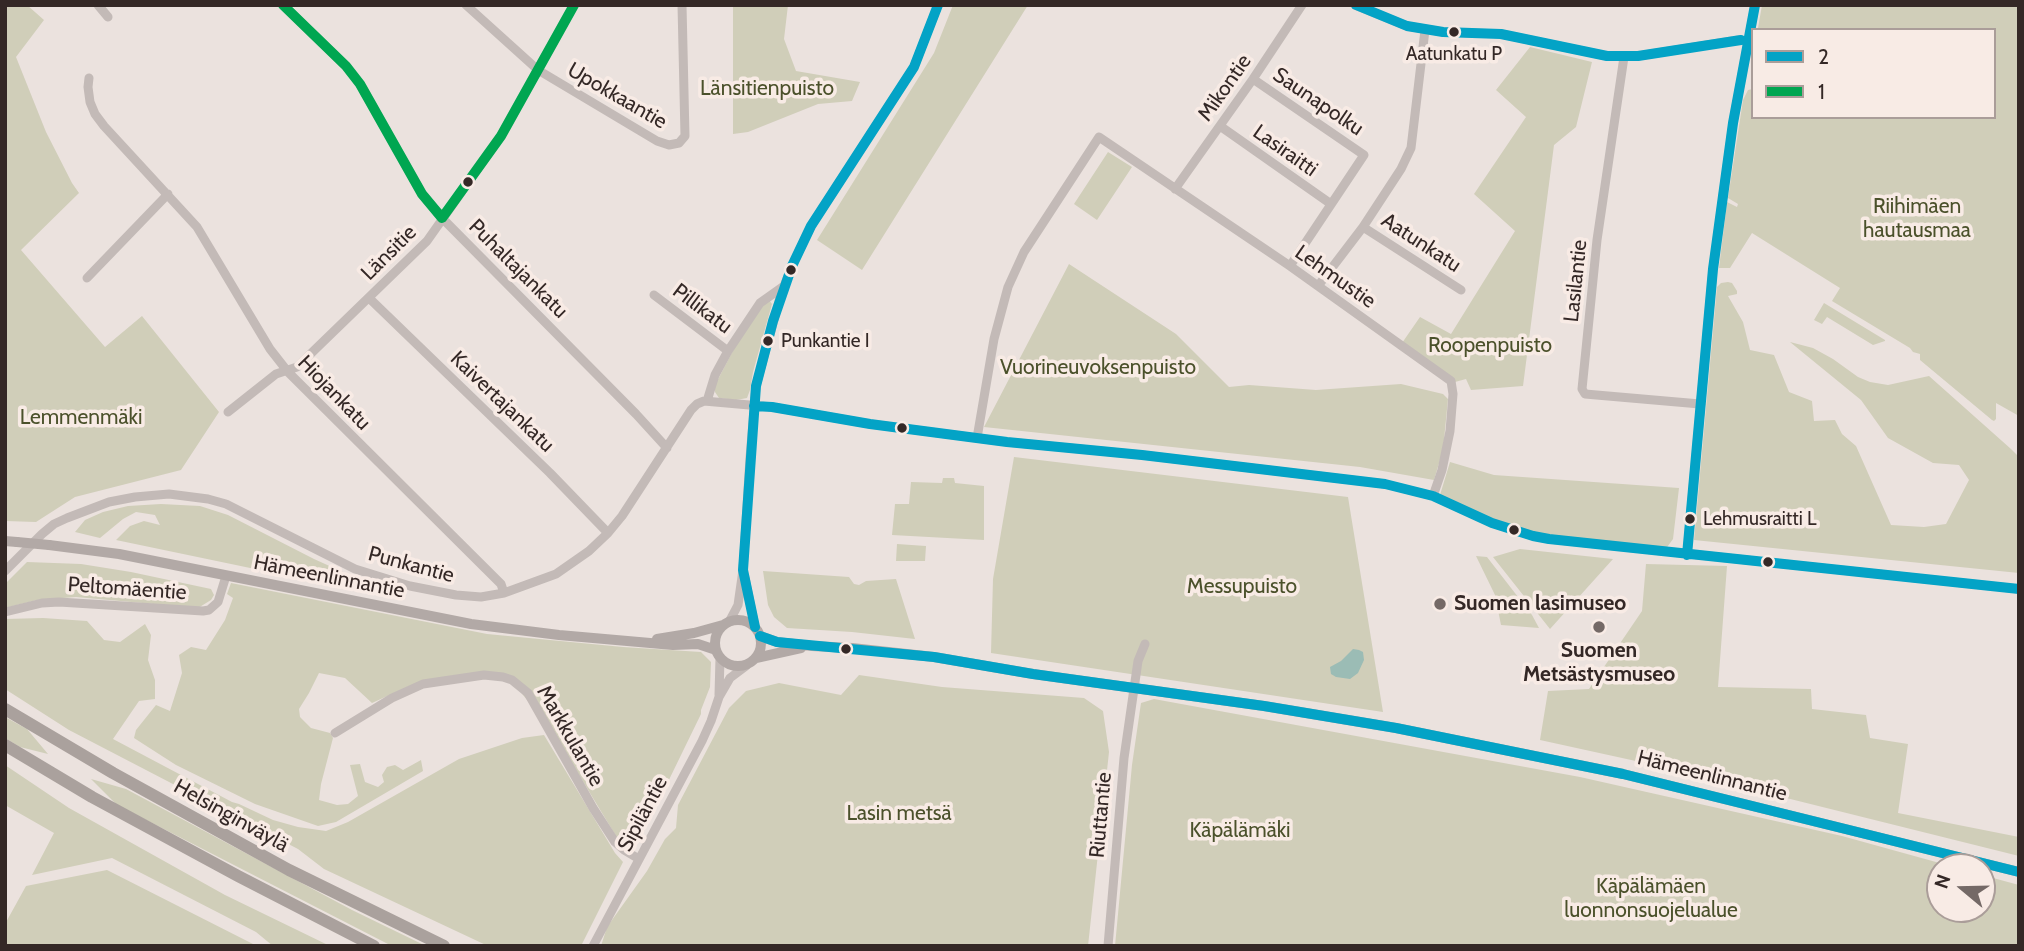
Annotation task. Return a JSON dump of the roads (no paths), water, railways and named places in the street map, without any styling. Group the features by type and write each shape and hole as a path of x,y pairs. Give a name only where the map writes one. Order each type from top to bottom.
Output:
{"highway":[{"name":"Helsinginväylä","path":"5,709 113,773 289,870 444,946"},
{"path":"5,746 92,797 374,946"}],"main road":[{"name":"Hämeenlinnantie","path":"11,541 119,554 471,624 548,634 673,645 698,644 718,654"},
{"path":"742,620 758,631 761,649 756,658 746,666 733,666 718,654 715,644 717,634 727,623 742,620"},
{"name":"Hämeenlinnantie","path":"647,641 694,633 727,623"},
{"name":"Hämeenlinnantie","path":"758,631 777,642 934,657 1396,728 1609,771 2019,872"},
{"name":"Hämeenlinnantie","path":"756,658 812,646"}],"street":[{"path":"98,5 108,17"},
{"name":"Puhaltajankatu","path":"283,5 346,66 360,84 422,194 442,218 667,448"},
{"name":"Upokkaantie","path":"467,5 538,70 657,141 669,145 678,144 685,136 682,5"},
{"name":"Länsitie","path":"229,412 276,374 297,367 427,242 486,160 574,5"},
{"path":"727,623 738,605 743,570 754,406 763,355 784,286 811,226 914,67 939,5"},
{"name":"Mikontie","path":"1175,189 1302,5"},
{"path":"1355,5 1389,20 1425,30 1501,34 1607,56 1624,57 1738,40 1749,41"},
{"path":"1751,28 1755,5"},
{"path":"1687,555 1719,222 1733,123 1751,29"},
{"name":"Aatunkatu","path":"1425,30 1410,148 1401,169 1363,226 1461,290"},
{"name":"Lasilantie","path":"1624,57 1597,240 1582,390 1586,394 1700,404"},
{"name":"Hiojankatu","path":"89,78 90,102 95,114 204,236 270,349 288,372 501,584 503,593"},
{"name":"Saunapolku","path":"1253,79 1363,155 1331,204"},
{"name":"Lasiraitti","path":"1220,126 1331,204"},
{"name":"Lehmustie","path":"977,438 988,368 1005,297 1016,267 1099,137 1290,266 1451,381 1453,394 1450,430 1442,470 1433,496"},
{"path":"87,278 168,194"},
{"path":"1290,266 1331,204"},
{"path":"1318,286 1363,226"},
{"name":"Punkantie","path":"5,571 54,524 109,502 161,494 208,499 226,504 355,569 410,586 481,597 503,593 556,574 589,551 608,533 691,410 700,401 707,401 715,375 760,303 784,286"},
{"name":"Pillikatu","path":"654,295 728,351"},
{"name":"Kaivertajankatu","path":"369,298 550,473 608,533"},
{"path":"707,401 772,407 870,424 977,438 1385,484 1433,496 1492,523 1533,536 1595,545 2019,589"},
{"path":"743,570 758,631"},
{"name":"Peltomäentie","path":"5,612 42,603 59,602 203,611 209,610 218,602 226,576"},
{"name":"Riuttantie","path":"1108,946 1124,758 1138,661 1145,644"},
{"name":"Sipiläntie","path":"718,654 719,697"},
{"name":"Sipiläntie","path":"593,946 702,741 719,697 730,678 746,666"},
{"name":"Markkulantie","path":"335,733 392,698 423,684 485,675 512,680 528,693 615,842 639,859"}],"water":[{"path":"1353,649 1363,652 1364,660 1358,673 1350,679 1331,674 1330,667"}],"place":[{"name":"Aatunkatu P","path":"1454,32"},
{"name":"Punkantie I","path":"768,341"},
{"name":"Lehmusraitti L","path":"1690,519"},
{"name":"Suomen lasimuseo","path":"1440,604"},
{"name":"Suomen Metsästysmuseo","path":"1599,627"}],"park label":[{"name":"Länsitienpuisto","path":"767,89"},
{"name":"Riihimäen hautausmaa","path":"1917,219"},
{"name":"Roopenpuisto","path":"1490,346"},
{"name":"Vuorineuvoksenpuisto","path":"1098,368"},
{"name":"Lemmenmäki","path":"81,418"},
{"name":"Messupuisto","path":"1242,587"},
{"name":"Lasin metsä","path":"899,814"},
{"name":"Käpälämäki","path":"1240,831"},
{"name":"Käpälämäen luonnonsuojelualue","path":"1651,899"}]}
